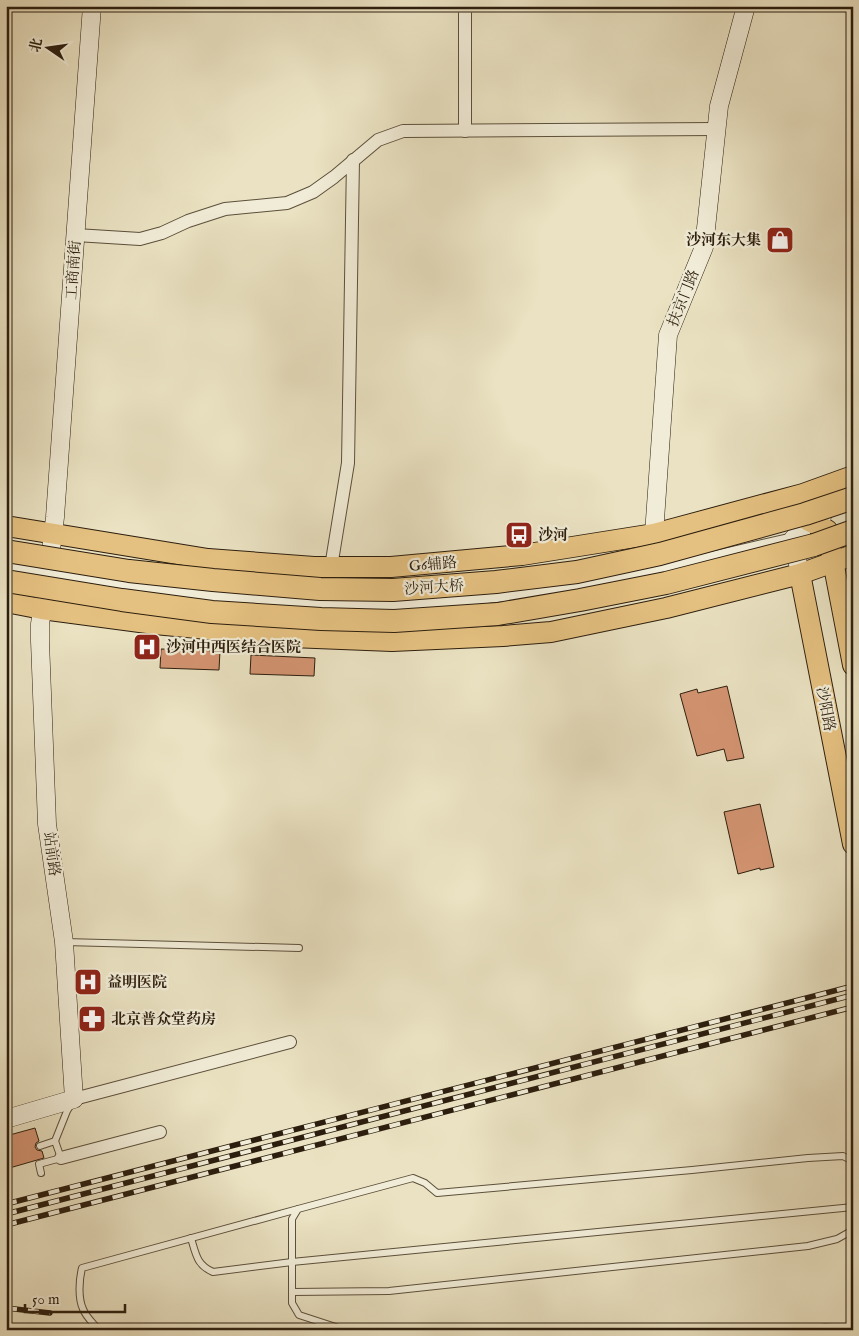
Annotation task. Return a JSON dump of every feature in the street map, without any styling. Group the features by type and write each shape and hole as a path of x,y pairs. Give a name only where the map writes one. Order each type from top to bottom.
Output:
{"highway":[{"name":"沙河大桥","path":"6,551 128,571 214,580 320,589 393,590 496,582 577,572 660,554 805,514 853,498"},
{"name":"沙河大桥","path":"6,581 122,600 212,612 322,619 394,621 498,614 580,600 666,583 814,545 853,531"}],"main road":[{"name":"G6辅路","path":"6,526 208,559 331,567 391,567 522,555 654,534 803,494 853,476"},
{"path":"809,521 827,530 853,665"},
{"path":"6,602 155,624 290,637 392,641 493,637 551,632 666,608 800,574 853,555"},
{"name":"沙阳路","path":"800,574 853,844"}],"street":[{"name":"工商南街","path":"47,573 53,534 92,6"},
{"path":"465,6 465,131"},
{"name":"扶京门路","path":"654,534 668,336 704,247 719,106 746,6"},
{"path":"76,235 140,239 162,233 188,221 225,209 287,203 313,192 378,140 403,131 716,129"},
{"path":"331,567 348,463 353,160"},
{"path":"793,539 809,521 853,506"},
{"path":"6,566 204,595 281,601 392,605 495,597 578,587 664,570 793,539 853,521"},
{"path":"793,539 800,574"},
{"name":"站前路","path":"47,573 40,624 40,641 48,824 64,942 74,1099"},
{"path":"6,1119 74,1099 290,1042"},
{"path":"61,1158 160,1132"}],"lane":[{"path":"64,942 299,948"},
{"path":"41,1173 39,1164 61,1158 55,1141 74,1099"},
{"path":"40,1146 55,1141"},
{"path":"126,1330 98,1329 85,1314 82,1308 81,1296 80,1275 82,1268 413,1178 425,1183 437,1193 808,1158 843,1156 853,1161"},
{"path":"191,1238 196,1255 203,1268 213,1272 292,1262 853,1208"},
{"path":"298,1209 292,1219 292,1303 299,1315 345,1330"},
{"path":"292,1292 389,1291 808,1246 837,1239 853,1230"},
{"path":"808,1330 817,1327 832,1327 846,1330"}],"building":[{"path":"161,649 220,651 219,670 160,668"},
{"path":"251,655 315,658 314,676 250,674"},
{"path":"727,686 744,758 727,761 724,749 697,756 680,694 697,689 698,693"},
{"path":"760,804 774,867 760,870 760,868 738,874 724,812"},
{"path":"35,1128 39,1141 35,1147 37,1150 42,1151 44,1158 6,1169 6,1136"}],"railway":[{"path":"6,1204 853,986"},
{"path":"6,1214 853,995"},
{"path":"6,1225 853,1007"},
{"path":"6,1308 50,1313"}],"place":[{"name":"沙河东大集","path":"780,240"},
{"name":"沙河","path":"519,535"},
{"name":"沙河中西医结合医院","path":"147,647"},
{"name":"益明医院","path":"88,982"},
{"name":"北京普众堂药房","path":"92,1019"}]}
